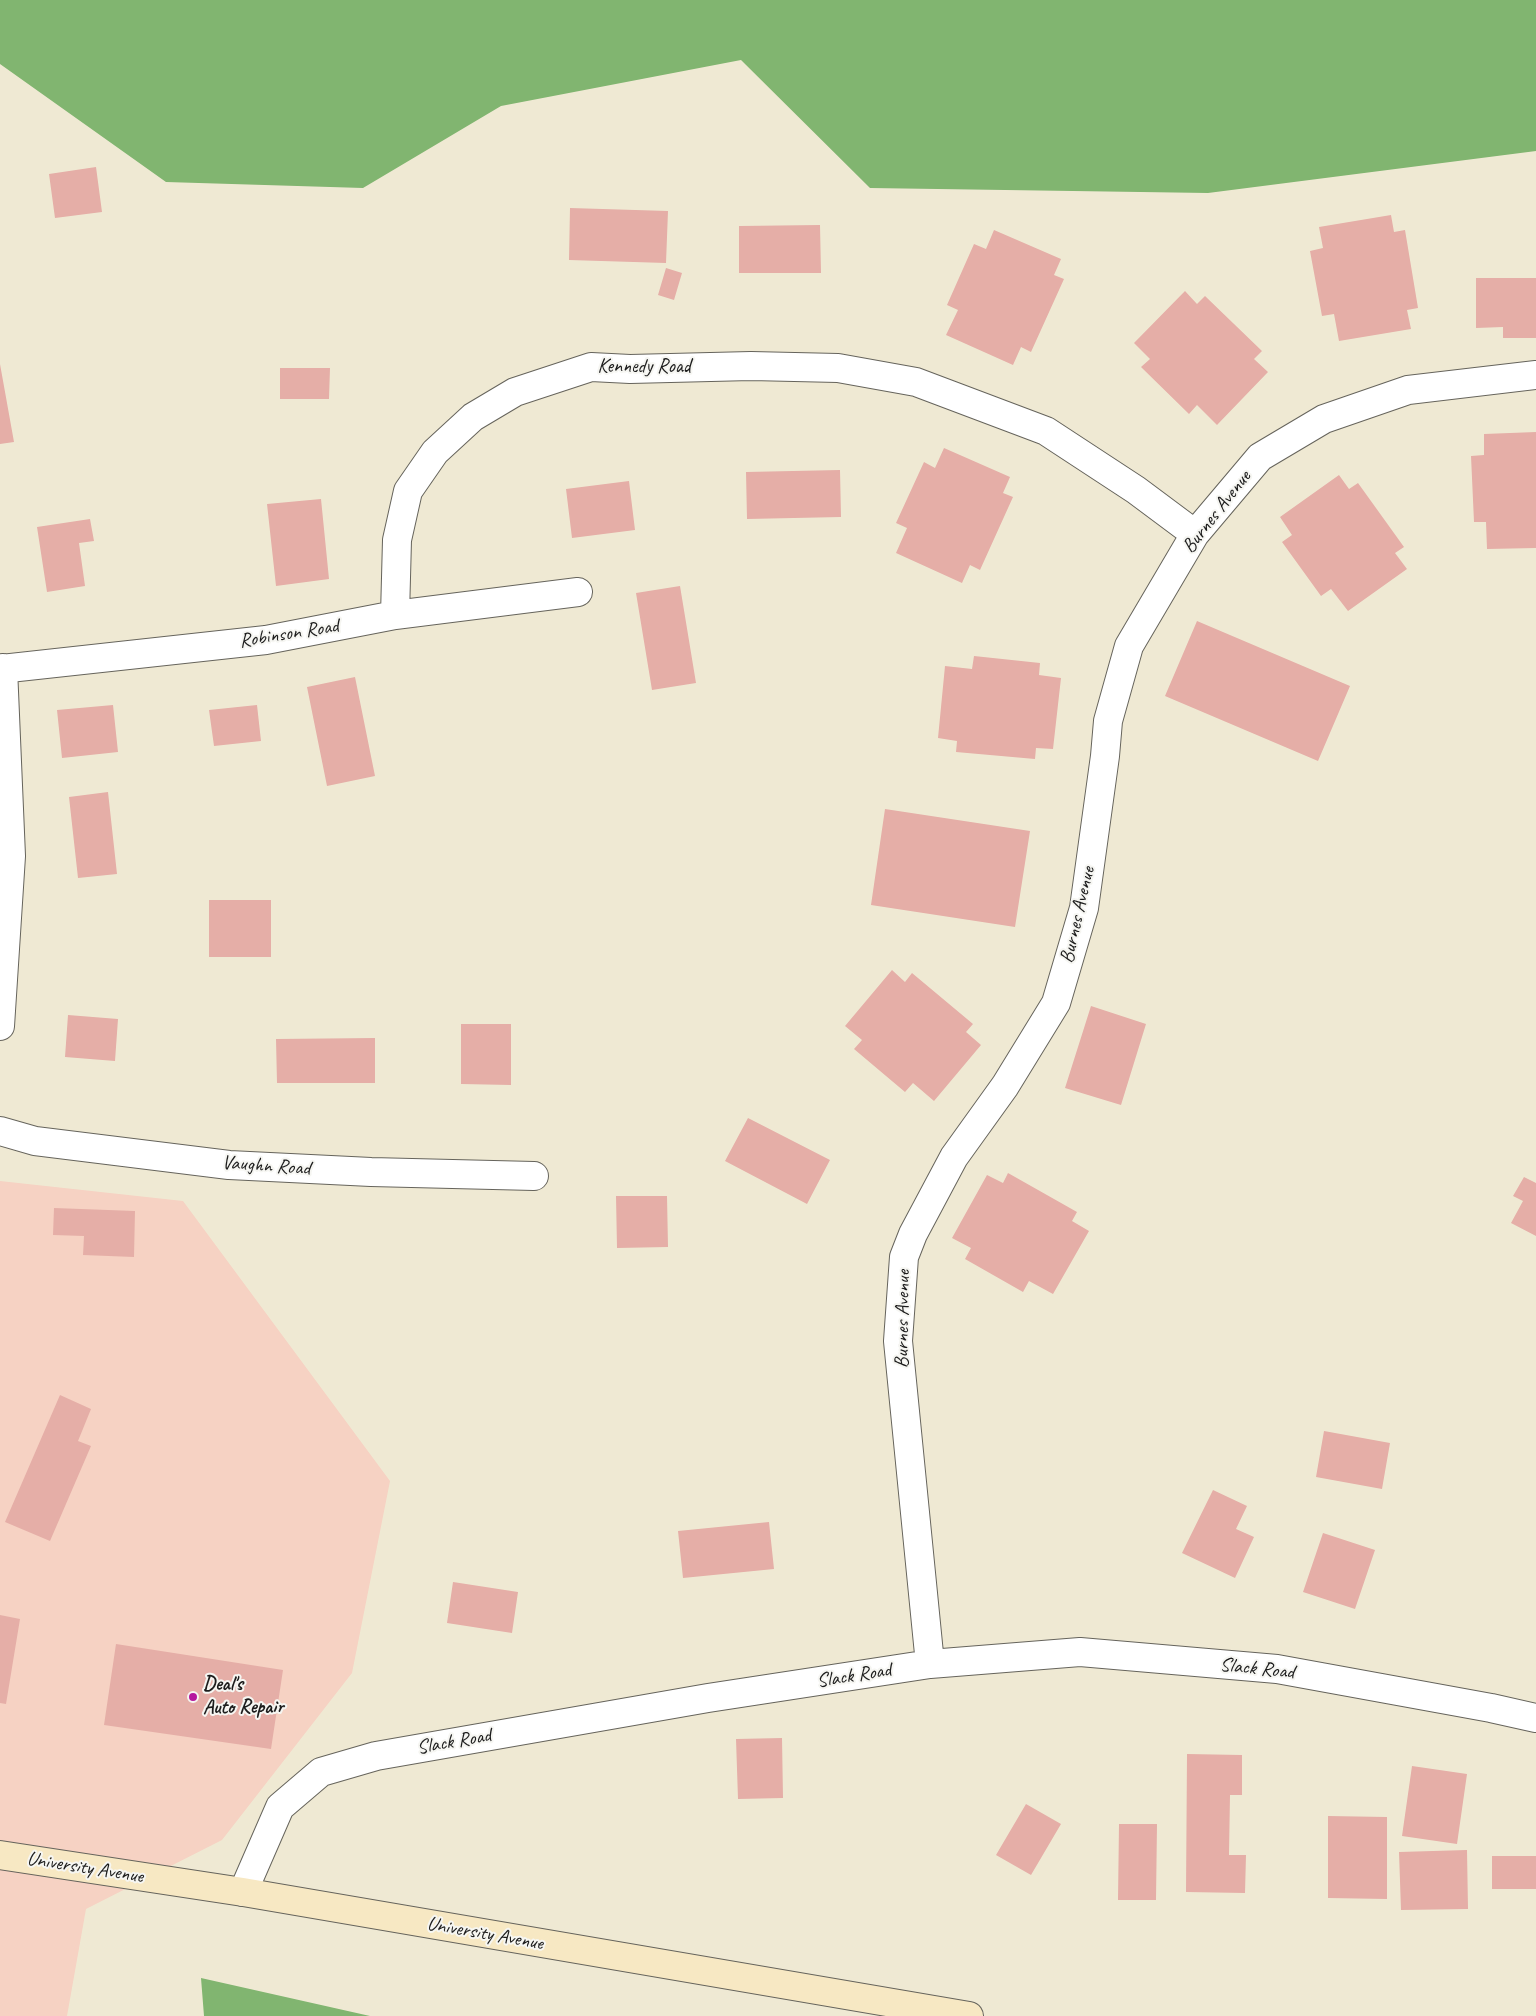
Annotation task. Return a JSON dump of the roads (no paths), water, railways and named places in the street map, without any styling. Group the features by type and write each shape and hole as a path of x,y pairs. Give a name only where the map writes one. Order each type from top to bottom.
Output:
{"main road":[{"name":"University Avenue","path":"0,1855 243,1892 969,2016"}],"street":[{"name":"Kennedy Road","path":"395,615 397,540 408,491 435,452 474,417 515,392 592,367 630,369 751,366 838,368 916,382 1046,431 1136,490 1195,534"},
{"name":"Burnes Avenue","path":"930,1664 898,1341 904,1257 913,1234 954,1157 1005,1086 1056,1003 1084,908 1108,721 1129,646 1195,534 1260,457 1324,420 1408,390 1536,375"},
{"name":"Robinson Road","path":"1,669 266,640 395,615 578,592"},
{"path":"0,1026 11,856 1,669"},
{"name":"Vaughn Road","path":"0,1131 35,1141 229,1165 371,1172 534,1176"},
{"name":"Slack Road","path":"243,1892 280,1807 321,1772 376,1756 708,1698 930,1664 1080,1652 1277,1669 1536,1718"}],"place":[{"name":"Deal's Auto Repair","path":"193,1697"}]}
